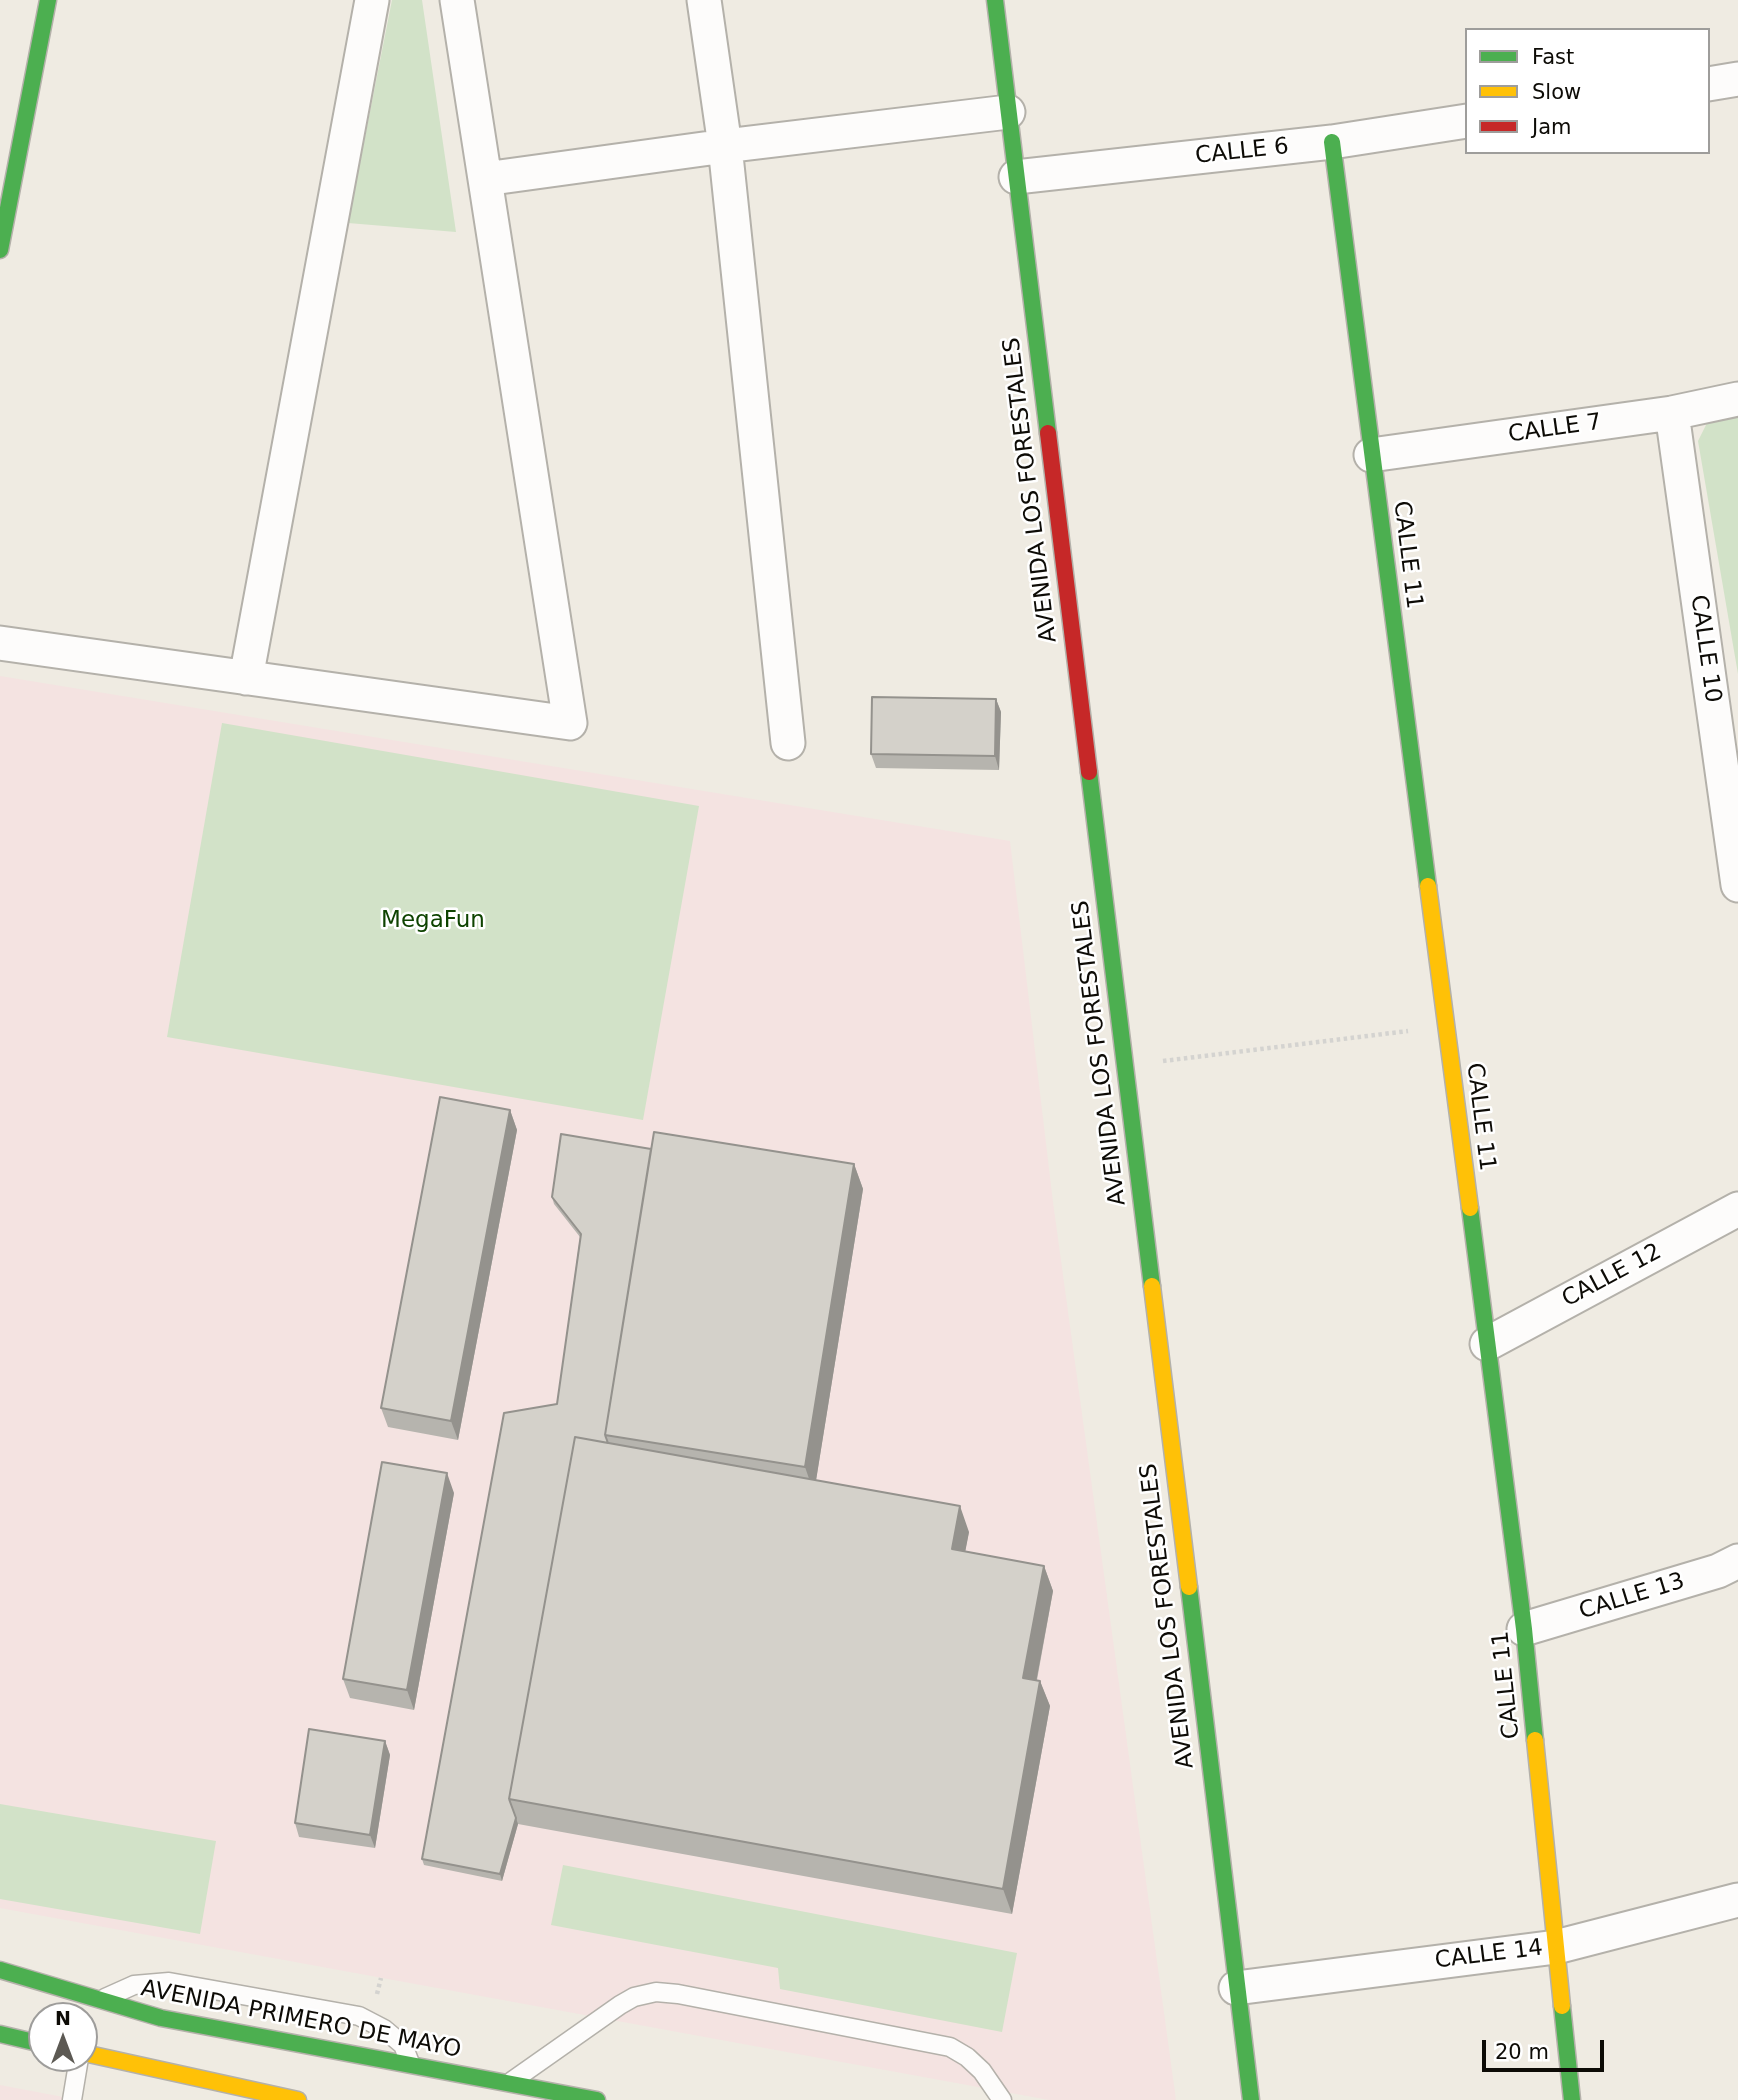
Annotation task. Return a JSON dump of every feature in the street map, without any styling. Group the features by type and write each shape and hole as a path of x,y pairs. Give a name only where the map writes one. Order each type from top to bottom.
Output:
{"street":[{"path":"0,250 5,192 48,0"},
{"path":"246,678 372,0"},
{"path":"0,643 570,723 457,0"},
{"path":"705,0 725,146 788,743"},
{"name":"AVENIDA LOS FORESTALES","path":"995,0 1251,2100"},
{"path":"1710,84 1738,79"},
{"path":"485,179 1008,111"},
{"name":"CALLE 6","path":"1016,177 1332,142 1465,121"},
{"name":"CALLE 11","path":"1332,142 1524,1629 1572,2100"},
{"name":"CALLE 7","path":"1371,455 1672,413 1738,399"},
{"name":"CALLE 10","path":"1672,413 1732,803 1738,885"},
{"name":"CALLE 12","path":"1487,1344 1738,1209"},
{"name":"CALLE 13","path":"1524,1629 1718,1571 1738,1561"},
{"name":"CALLE 14","path":"1236,1988 1556,1947 1738,1900"},
{"name":"AVENIDA PRIMERO DE MAYO","path":"0,1970 161,2018 597,2100"},
{"path":"0,2034 28,2041"},
{"path":"98,2056 298,2100"}],"lane":[{"path":"100,2000 134,1985 169,1982 359,2016 384,2029 403,2045 412,2067"},
{"path":"509,2083 620,2005 634,1997 656,1992 950,2047 967,2057 982,2071 1002,2100"},
{"path":"72,2100 77,2072"}],"path":[{"path":"1124,1065 1445,1027"}],"shaded area":[{"path":"0,676 1010,841 1053,1202 1176,2100 1049,2100 0,1908"},
{"path":"0,2085 79,2100 0,2100"}],"green space":[{"path":"392,0 422,0 456,232 348,223"},
{"path":"1738,417 1738,674 1698,441 1707,423"},
{"name":"MegaFun","path":"222,723 699,806 643,1120 167,1037"},
{"path":"0,1804 216,1841 200,1934 0,1899"},
{"path":"563,1865 1017,1953 1002,2032 780,1989 778,1968 551,1925"}],"building":[{"path":"872,697 996,699 995,756 871,754"},
{"path":"440,1097 510,1110 451,1421 381,1408"},
{"path":"654,1132 854,1164 805,1467 605,1435"},
{"path":"561,1134 651,1149 605,1435 608,1443 575,1437 509,1799 516,1818 500,1874 422,1859 504,1413 557,1404 581,1234 552,1197"},
{"path":"575,1437 960,1506 952,1549 1044,1566 1023,1678 1040,1681 1003,1889 509,1799"},
{"path":"382,1462 447,1473 407,1690 343,1679"},
{"path":"309,1729 385,1741 370,1835 295,1823"}],"traffic: fast":[{"path":"0,250 48,0"},
{"path":"995,0 1048,433"},
{"path":"1332,142 1428,886"},
{"path":"1089,772 1152,1286"},
{"path":"1470,1208 1524,1629 1535,1740"},
{"path":"1189,1587 1251,2100"},
{"path":"0,1970 161,2018 597,2100"},
{"path":"1562,2006 1572,2100"},
{"path":"0,2034 28,2041"}],"traffic: slow":[{"path":"1428,886 1470,1208"},
{"path":"1152,1286 1189,1587"},
{"path":"1535,1740 1562,2006"},
{"path":"98,2056 298,2100"}],"traffic: jam":[{"path":"1048,433 1089,772"}]}
